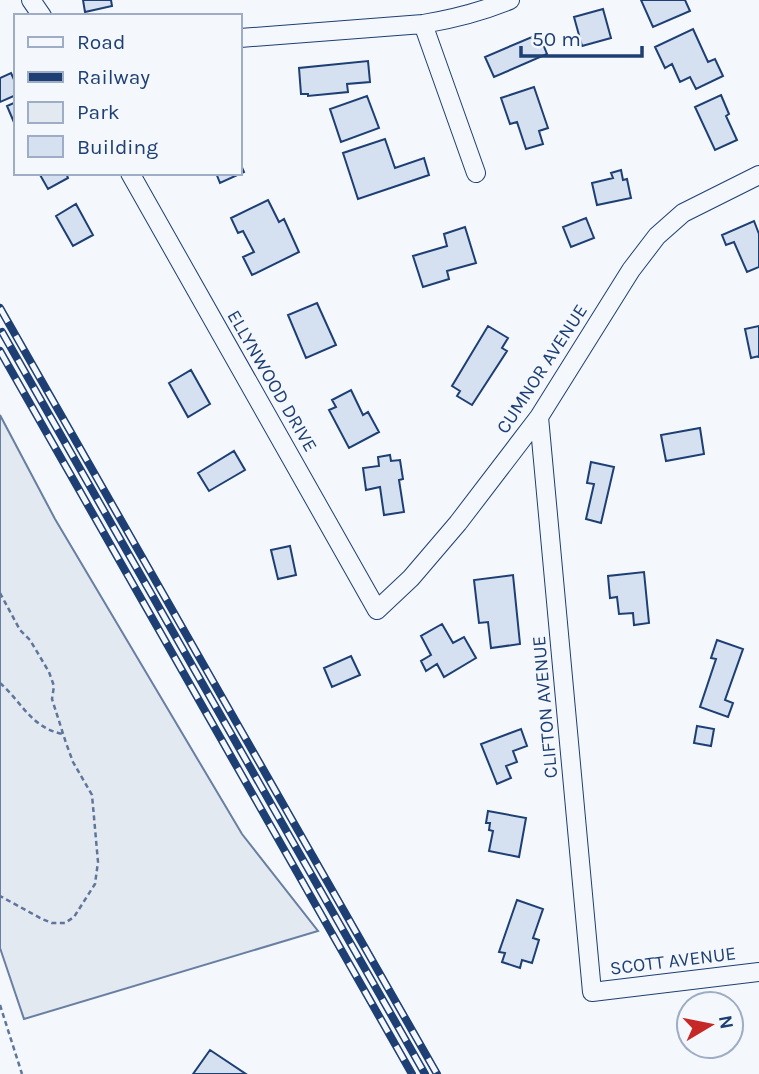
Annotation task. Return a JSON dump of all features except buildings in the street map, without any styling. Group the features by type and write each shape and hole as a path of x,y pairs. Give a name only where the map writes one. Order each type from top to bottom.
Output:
{"street":[{"path":"242,38 423,24 510,0"},
{"path":"423,24 476,173"},
{"name":"ELLYNWOOD DRIVE","path":"131,175 377,610"},
{"name":"CUMNOR AVENUE","path":"377,610 411,578 539,417 631,270 657,236 683,213 759,175"},
{"name":"CLIFTON AVENUE","path":"539,417 592,992"},
{"name":"SCOTT AVENUE","path":"592,992 759,972"}],"path":[{"path":"0,593 20,630 30,640 49,672 54,687 52,699 63,734 73,762 92,795 98,849 94,884 74,917 65,923 52,923 42,919 0,896"},
{"path":"0,683 34,723 49,732 63,734"},
{"path":"0,1005 22,1074"}],"green space":[{"path":"0,415 55,519 242,834 318,931 24,1019 0,948"}],"railway":[{"path":"0,308 437,1074"},
{"path":"2,332 425,1074"},
{"path":"0,351 412,1074"}]}
